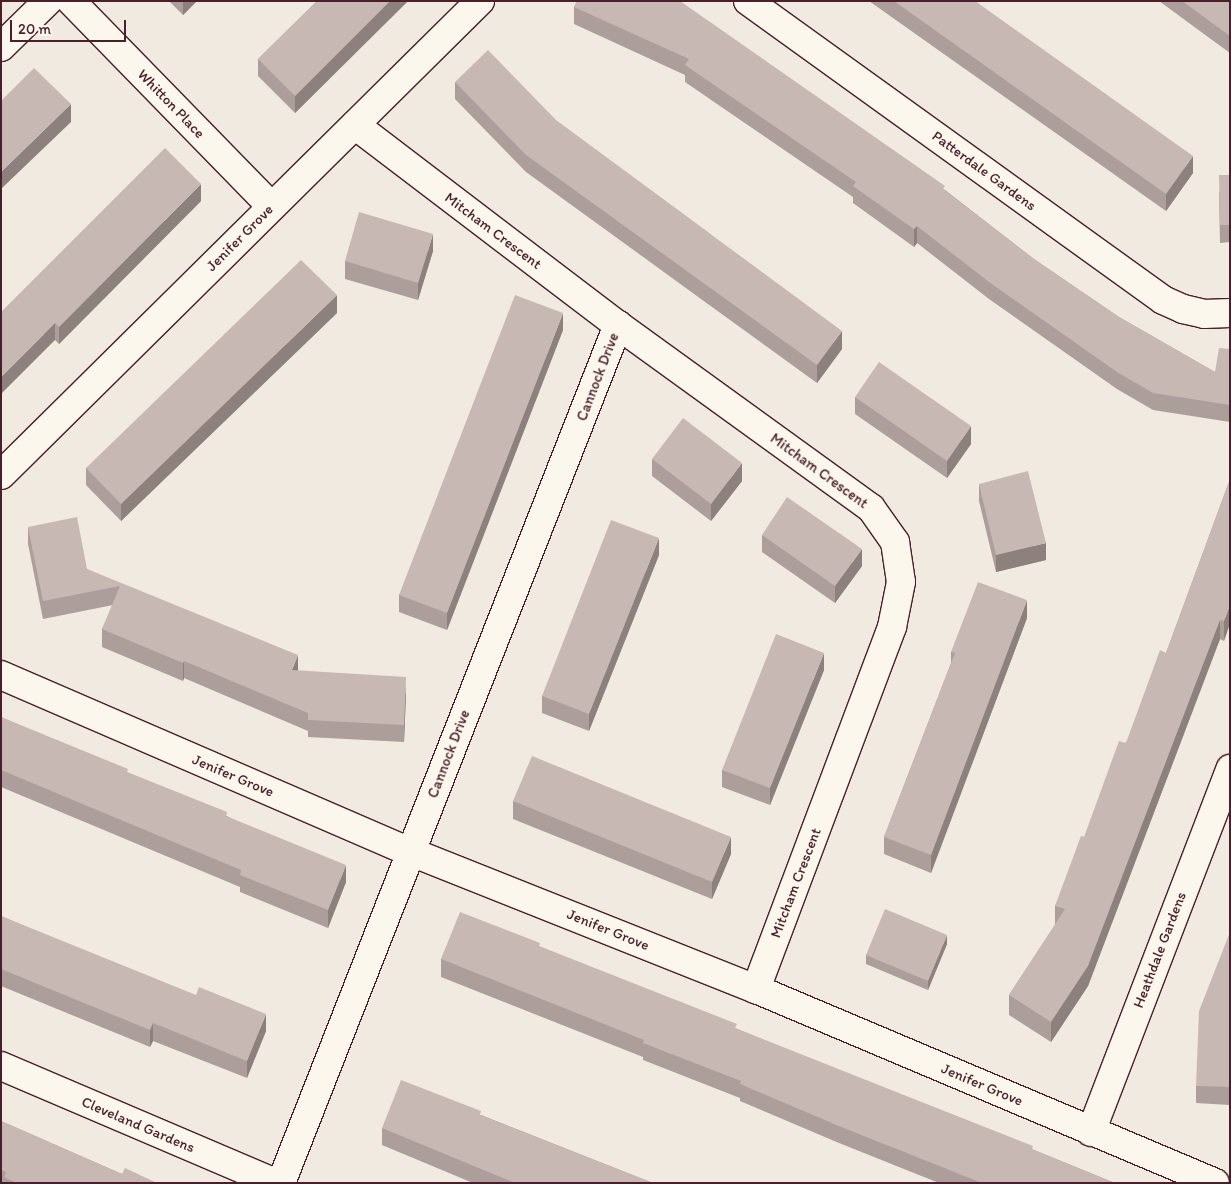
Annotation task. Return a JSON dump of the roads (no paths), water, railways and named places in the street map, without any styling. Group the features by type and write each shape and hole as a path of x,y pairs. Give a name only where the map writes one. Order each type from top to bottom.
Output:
{"street":[{"path":"1,47 48,1"},
{"name":"Whitton Place","path":"72,1 271,206"},
{"name":"Jenifer Grove","path":"1,475 480,1"},
{"name":"Patterdale Gardens","path":"748,1 1163,300 1183,309 1204,314 1230,313"},
{"name":"Mitcham Crescent","path":"355,125 618,325 871,508 895,542 901,582 892,627 756,989"},
{"name":"Cannock Drive","path":"280,1183 618,325"},
{"name":"Jenifer Grove","path":"1,675 411,852 756,989 1215,1183"},
{"name":"Heathdale Gardens","path":"1091,1132 1230,769"},
{"name":"Cleveland Gardens","path":"1,1066 275,1183"}]}
